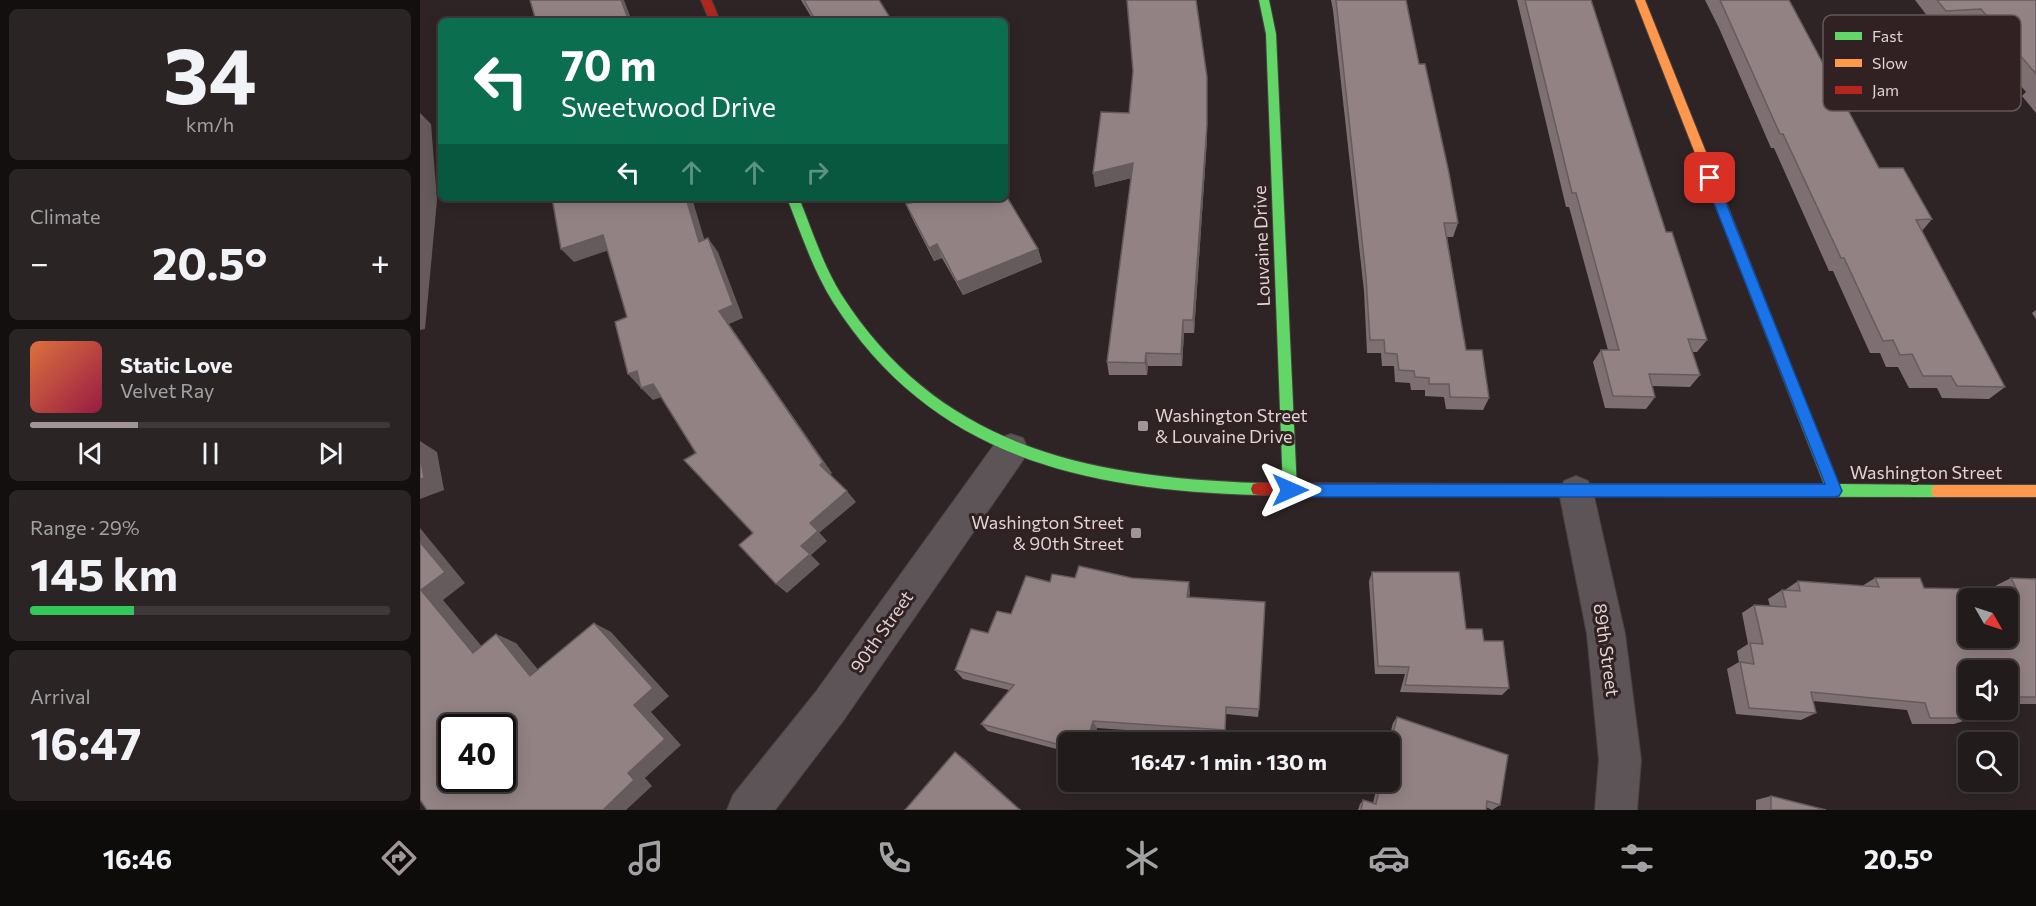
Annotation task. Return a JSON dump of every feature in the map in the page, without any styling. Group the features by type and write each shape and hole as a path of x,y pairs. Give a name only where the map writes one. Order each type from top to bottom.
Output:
{"street":[{"path":"706,0 714,18"},
{"name":"Louvaine Drive","path":"1264,0 1271,34 1290,490"},
{"path":"1640,0 1834,491"},
{"name":"Washington Street","path":"794,201 836,297 862,336 901,377 952,415 1011,449 1074,470 1144,484 1209,489 1576,492 2036,491"},
{"name":"90th Street","path":"748,810 829,707 1011,449"},
{"name":"89th Street","path":"1576,492 1606,634 1620,760 1616,810"}],"building":[{"path":"530,0 621,0 628,18 535,18"},
{"path":"804,0 879,0 890,18 814,18"},
{"path":"1127,0 1196,0 1207,77 1207,125 1193,320 1183,320 1181,354 1146,353 1145,363 1107,362 1133,163 1093,173 1101,112 1129,113 1133,71"},
{"path":"1336,0 1406,0 1419,64 1425,64 1458,223 1444,223 1466,350 1482,350 1489,398 1450,397 1449,384 1429,384 1429,378 1415,377 1414,371 1399,370 1397,354 1385,353 1384,340 1370,340 1366,277"},
{"path":"1525,0 1591,0 1666,232 1672,232 1707,340 1688,339 1700,375 1649,374 1655,397 1613,396 1601,350 1619,350 1576,193 1572,193"},
{"path":"1720,0 1789,0 1823,63 1823,111 1848,111 1879,168 1903,168 1932,219 1916,220 2005,387 1957,386 1951,376 1923,376 1912,354 1900,355 1893,340 1883,341 1783,134 1780,134"},
{"path":"1937,0 2036,0 2036,74 2021,56 2021,15 1986,15 1981,9 1946,11"},
{"path":"1008,199 1038,249 957,282 937,244 929,248 906,204 918,201 1008,201"},
{"path":"553,201 687,201 699,242 708,238 733,305 719,311 823,462 820,465 847,491 810,523 818,531 801,546 810,554 776,584 739,545 753,533 684,460 696,453 653,384 641,388 637,371 628,374 615,322 627,317 603,235 561,249"},
{"path":"420,455 424,478 420,479"},
{"path":"420,542 445,572 421,590 473,653 496,634 530,676 594,623 653,688 634,705 665,739 628,773 634,780 603,810 427,810 420,800"},
{"path":"1079,566 1132,578 1189,582 1187,597 1265,602 1259,709 1226,707 1225,730 1093,721 1090,732 1058,732 1058,744 981,724 1014,685 955,670 971,629 988,633 997,611 1011,614 1026,576 1050,582 1052,574 1075,578"},
{"path":"1372,572 1459,572 1466,629 1482,629 1484,641 1503,641 1509,688 1405,685 1409,667 1378,666"},
{"path":"1875,578 1920,578 1924,588 1958,589 1958,648 2018,648 2018,588 2011,578 2036,579 2036,697 2018,697 2018,660 1958,660 1958,718 1930,718 1925,703 1811,692 1816,713 1749,708 1740,662 1754,664 1750,643 1763,644 1754,605 1786,607 1782,590 1800,591 1798,581 1879,587"},
{"path":"1397,717 1508,755 1500,805 1487,801 1486,810 1361,810 1363,800 1376,804 1379,792 1400,792 1400,732 1393,732"},
{"path":"955,752 1020,810 905,810"},
{"path":"1771,796 1826,810 1771,810"}],"traffic: fast":[{"path":"1264,0 1271,34 1290,490"},
{"path":"794,201 830,286 874,350 918,392 966,425 1019,450 1076,468 1135,480 1196,487 1258,489"},
{"path":"1724,212 1834,491"},
{"path":"1510,490 1938,491"}],"traffic: slow":[{"path":"1640,0 1724,212"},
{"path":"1938,491 2036,491"}],"traffic: jam":[{"path":"706,0 714,18"},
{"path":"1258,489 1510,490"}],"place":[{"name":"Washington Street & Louvaine Drive","path":"1143,426"},
{"name":"Washington Street & 90th Street","path":"1136,533"}],"route":[{"path":"1290,490 1834,491 1710,178"}]}
